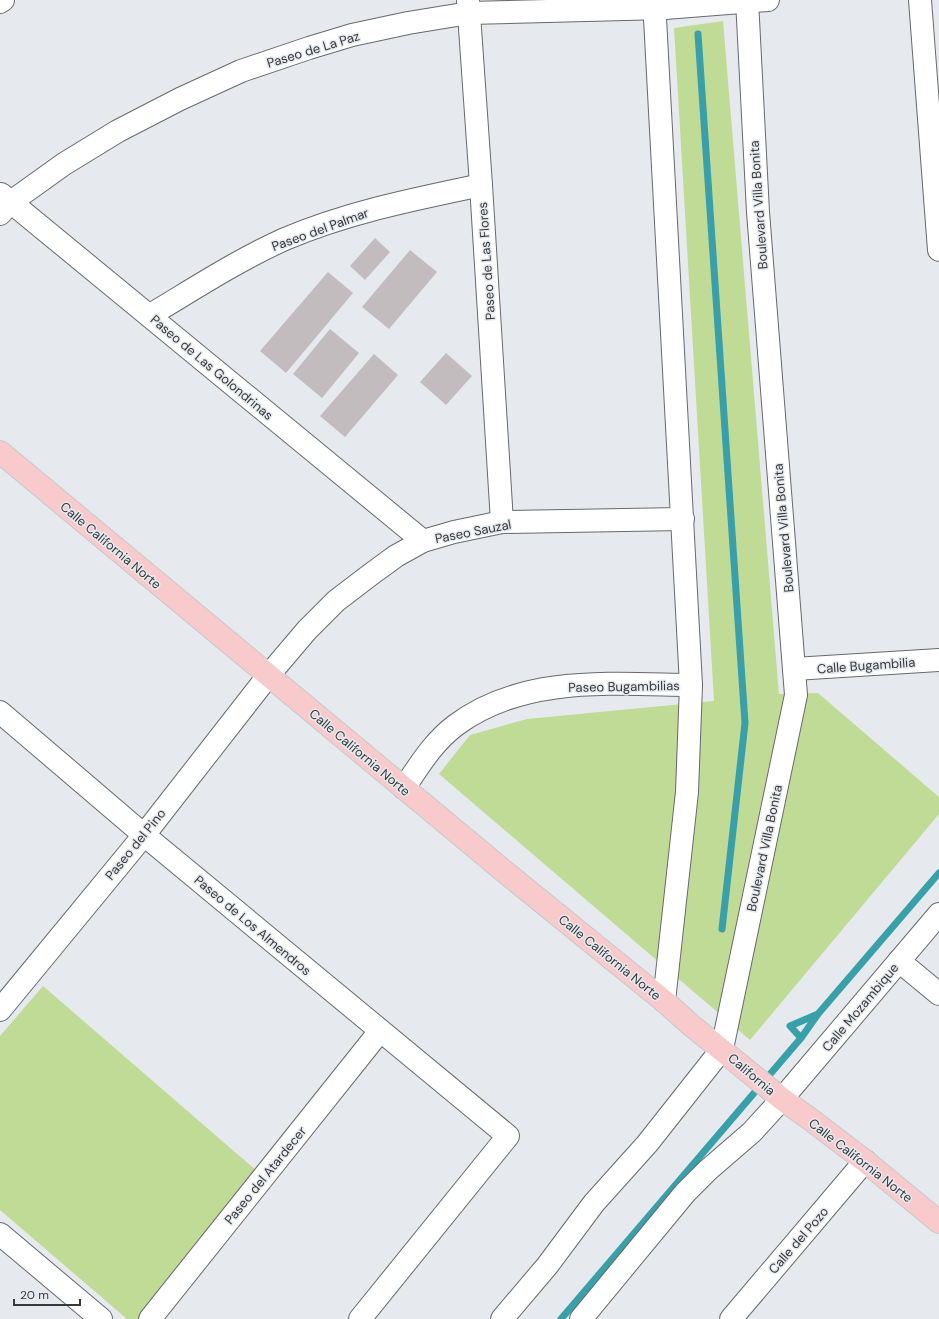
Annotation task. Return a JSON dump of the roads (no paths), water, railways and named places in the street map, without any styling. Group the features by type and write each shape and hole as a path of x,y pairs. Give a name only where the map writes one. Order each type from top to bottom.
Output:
{"main road":[{"name":"Calle California Norte","path":"0,452 268,676 664,1000 692,1026 722,1049"},
{"name":"California","path":"722,1049 782,1099"},
{"name":"Calle California Norte","path":"782,1099 865,1161 939,1222"}],"street":[{"path":"0,2 4,0"},
{"path":"920,0 936,164 939,250"},
{"name":"Paseo de La Paz","path":"4,203 118,131 180,99 241,71 352,35 408,23 468,6 658,5 749,1"},
{"name":"Boulevard Villa Bonita","path":"722,1049 796,695 758,212 749,1"},
{"path":"658,5 691,685 687,792 664,1000"},
{"name":"Paseo de Las Flores","path":"468,6 481,185 502,522"},
{"name":"Paseo del Palmar","path":"150,315 234,265 285,239 382,206 481,185"},
{"name":"Paseo de Las Golondrinas","path":"4,203 150,315 423,541"},
{"name":"Paseo Sauzal","path":"268,676 307,630 336,601 396,556 423,541 454,532 502,522 683,519"},
{"name":"Calle Bugambilia","path":"794,669 939,660"},
{"name":"Paseo del Pino","path":"0,1010 144,835 268,676"},
{"name":"Paseo Bugambilias","path":"404,788 429,751 454,726 475,712 508,699 534,691 570,685 691,685"},
{"name":"Paseo de Los Almendros","path":"3,721 144,835 508,1136 360,1319"},
{"name":"Calle Mozambique","path":"581,1319 696,1182 752,1132 782,1099 939,914"},
{"path":"899,961 939,994"},
{"name":"Paseo del Atardecer","path":"150,1319 380,1031"},
{"path":"502,1319 546,1266 594,1203 646,1144 722,1049"},
{"name":"Calle del Pozo","path":"734,1318 865,1161"},
{"path":"0,1234 101,1319"}],"waterway":[{"path":"698,34 745,723 722,929"},
{"path":"818,1014 790,1026 801,1038 818,1014 939,873"},
{"path":"561,1319 801,1038"}]}
